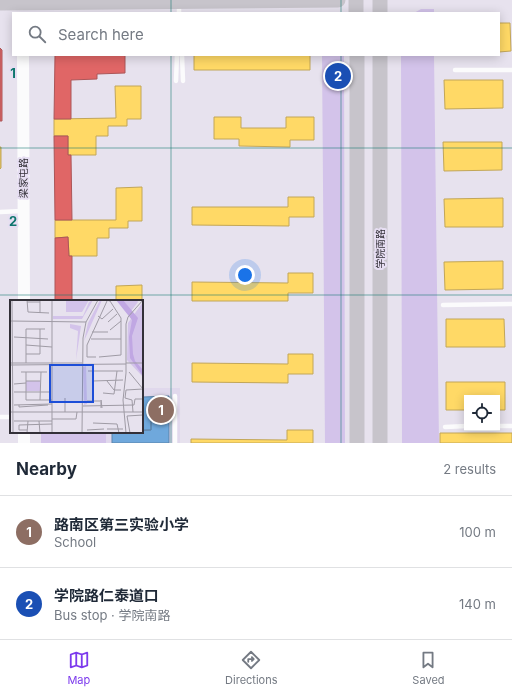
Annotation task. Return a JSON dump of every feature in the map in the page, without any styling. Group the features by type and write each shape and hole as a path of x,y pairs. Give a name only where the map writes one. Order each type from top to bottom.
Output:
{"main road":[{"path":"0,3 180,10 338,0"},
{"path":"356,0 356,12"},
{"path":"380,0 380,12"},
{"path":"356,56 357,443"},
{"name":"学院南路","path":"380,56 380,443"}],"street":[{"name":"梁家屯路","path":"23,56 24,300"}],"lane":[{"path":"176,81 177,56"},
{"path":"182,56 183,81"},
{"path":"455,70 512,70"},
{"path":"0,212 23,212"},
{"path":"443,305 512,304"},
{"path":"174,396 175,443"},
{"path":"445,427 464,426"},
{"path":"500,426 512,426"}],"shaded area":[{"path":"421,9 434,9 434,12 416,12"},
{"path":"322,56 344,56 345,443 325,443"},
{"path":"401,56 434,56 439,443 402,443"},
{"path":"143,388 180,388 180,443 41,443 41,433 143,433"},
{"path":"41,433 106,433 106,443 41,443"}],"building: Homes":[{"path":"500,23 510,23 511,51 500,52"},
{"path":"194,56 310,56 310,70 194,70"},
{"path":"444,80 503,80 503,108 445,109"},
{"path":"115,86 141,86 141,119 127,119 127,126 108,126 108,136 96,136 96,155 68,155 68,136 54,136 54,119 116,118"},
{"path":"214,117 241,117 241,128 286,128 286,117 314,117 314,140 290,140 290,147 239,146 239,139 214,139"},
{"path":"443,142 502,142 502,170 444,171"},
{"path":"0,147 1,168 0,169"},
{"path":"142,187 142,221 128,221 128,228 109,228 109,238 97,238 97,256 69,256 68,237 55,238 55,220 116,220 116,188"},
{"path":"288,197 314,197 314,217 289,217 289,226 192,225 192,207 288,207"},
{"path":"503,198 503,227 445,227 444,199"},
{"path":"503,261 503,289 445,290 444,262"},
{"path":"288,273 313,273 313,293 288,293 288,301 192,301 192,282 288,283"},
{"path":"142,285 142,300 116,300 116,286"},
{"path":"446,319 504,319 505,347 446,347"},
{"path":"288,354 313,354 313,374 288,374 288,383 192,382 192,363 288,364"},
{"path":"446,382 505,382 505,410 500,410 500,395 464,395 464,410 446,410"},
{"path":"287,430 313,430 313,443 191,443 191,439 287,440"},
{"path":"440,433 512,433 512,443 440,443"}],"building: Shops":[{"path":"0,48 2,50 2,121 0,121"},
{"path":"55,56 125,56 125,73 97,74 97,79 71,80 71,119 54,119"},
{"path":"54,136 68,136 68,155 71,155 72,220 55,220"},
{"path":"68,237 69,256 72,256 72,300 55,300 55,238"}],"building: Schools":[{"path":"169,396 169,420 151,420 151,430 143,430 143,397"},
{"path":"151,420 169,420 169,443 112,443 112,433 143,433 143,430 151,430"}],"place":[{"name":"学院路仁泰道口","path":"338,76"},
{"name":"路南区第三实验小学","path":"161,410"}]}
